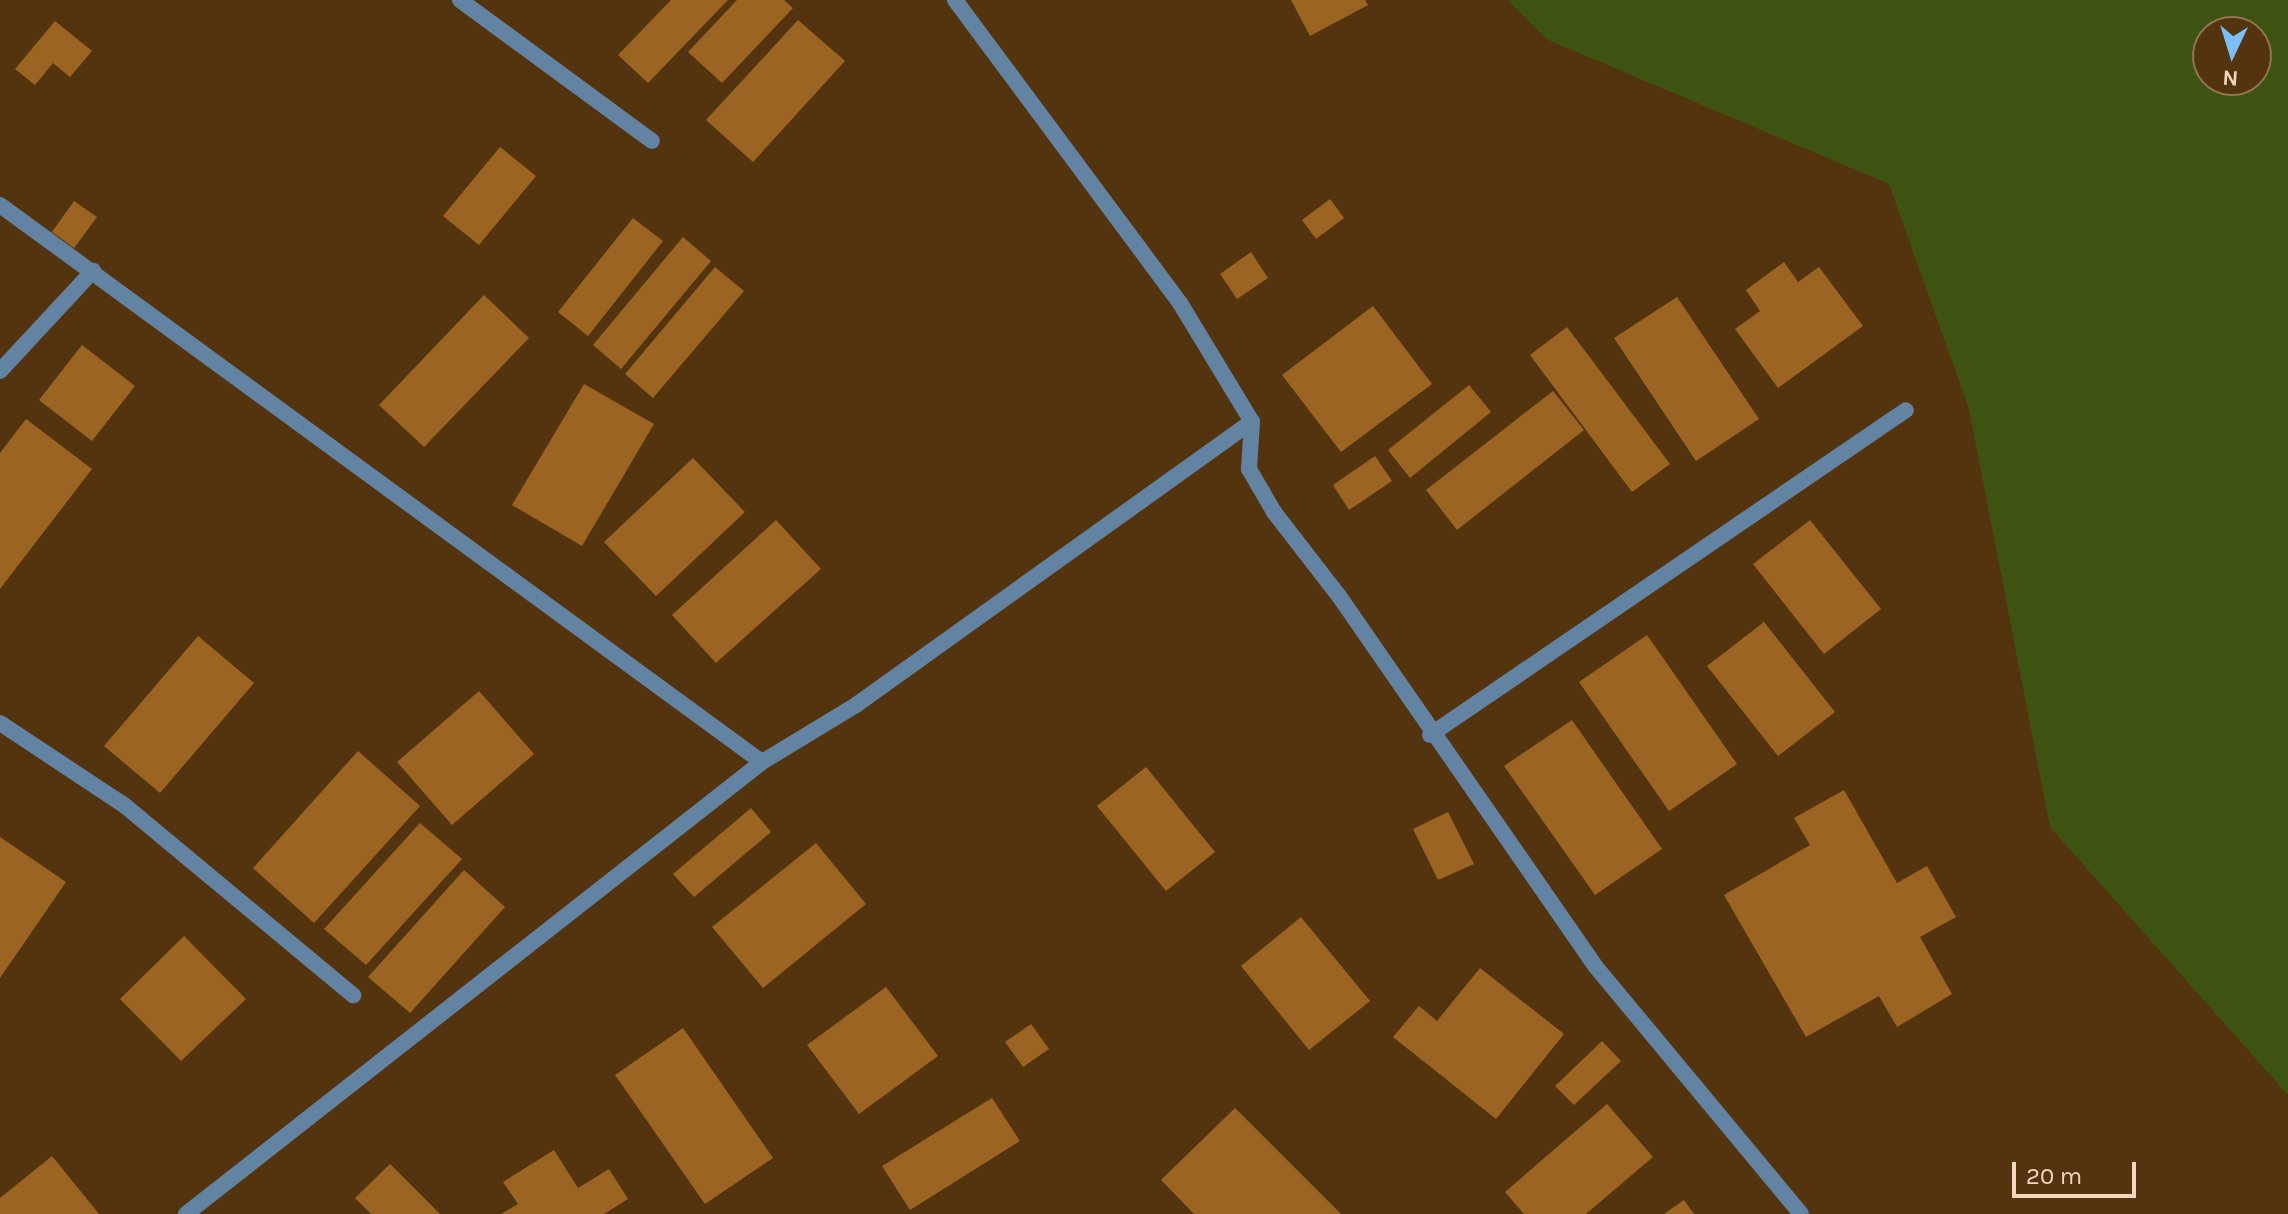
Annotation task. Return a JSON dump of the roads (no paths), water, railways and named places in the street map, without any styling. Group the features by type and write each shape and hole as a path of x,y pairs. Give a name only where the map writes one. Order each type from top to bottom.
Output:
{"street":[{"path":"460,0 652,141"},
{"path":"955,0 1180,303 1252,422 1249,469 1430,735 1596,967 1801,1214"},
{"path":"0,205 762,762"},
{"path":"0,371 93,271"},
{"path":"1430,735 1906,410"},
{"path":"186,1214 762,762 856,705 1252,422"},
{"path":"0,723 124,805 353,995"}]}
